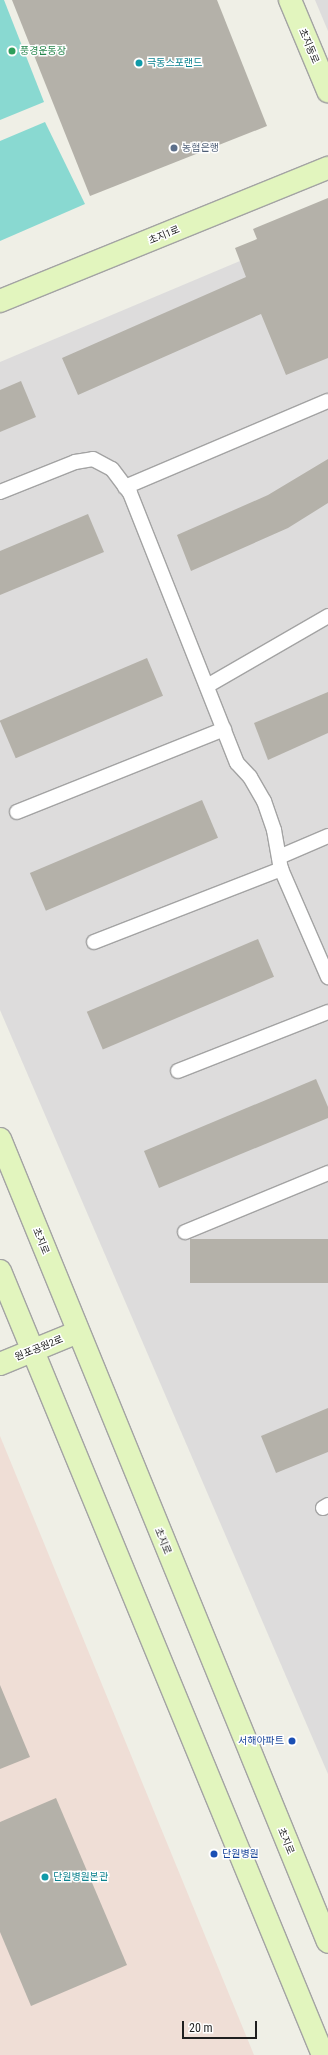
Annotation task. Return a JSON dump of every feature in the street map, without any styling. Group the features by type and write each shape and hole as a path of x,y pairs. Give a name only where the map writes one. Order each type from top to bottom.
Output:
{"street":[{"name":"초지동로","path":"290,0 328,92"},
{"name":"초지1로","path":"0,301 328,168"},
{"name":"초지로","path":"0,1139 328,1942"},
{"path":"0,1271 323,2055"},
{"name":"원포공원2로","path":"0,1364 78,1332"}],"lane":[{"path":"125,487 328,402"},
{"path":"0,492 75,462 93,459 112,469 125,487 237,763 250,777 264,801 274,830 280,863 328,977"},
{"path":"206,686 328,616"},
{"path":"17,812 224,729"},
{"path":"94,942 280,863 328,836"},
{"path":"178,1071 328,1012"},
{"path":"185,1232 328,1173"}],"shaded area":[{"name":"풍경운동장","path":"0,0 4,0 44,102 0,120"},
{"path":"315,0 328,0 328,31"},
{"path":"45,122 85,204 0,241 0,141"},
{"path":"328,224 328,1774 0,1010 0,362"},
{"path":"0,1436 254,2055 0,2055"}],"building":[{"name":"극동스포랜드","path":"12,0 217,0 267,126 90,196"},
{"path":"328,198 328,358 286,375 261,314 78,395 62,358 246,277 235,248 257,239 253,229"},
{"path":"21,381 36,417 0,432 0,390"},
{"path":"328,459 328,503 288,528 191,571 177,535 268,495"},
{"path":"88,514 104,552 0,595 0,551"},
{"path":"147,658 163,696 16,758 0,720"},
{"path":"328,692 328,733 268,760 254,723"},
{"path":"202,800 218,838 46,911 30,873"},
{"path":"258,939 274,977 103,1049 87,1012"},
{"path":"316,1079 328,1107 328,1118 159,1188 144,1151"},
{"path":"190,1239 328,1239 328,1283 190,1283"},
{"path":"328,1408 328,1452 276,1473 261,1436"},
{"path":"0,1685 30,1757 0,1769"},
{"name":"단원병원본관","path":"56,1798 127,1965 31,2006 0,1932 0,1822"}],"place":[{"name":"풍경운동장","path":"12,51"},
{"name":"극동스포랜드","path":"139,63"},
{"name":"농협은행","path":"174,148"},
{"name":"서해아파트","path":"292,1741"},
{"name":"단원병원","path":"214,1854"},
{"name":"단원병원본관","path":"45,1877"}]}
